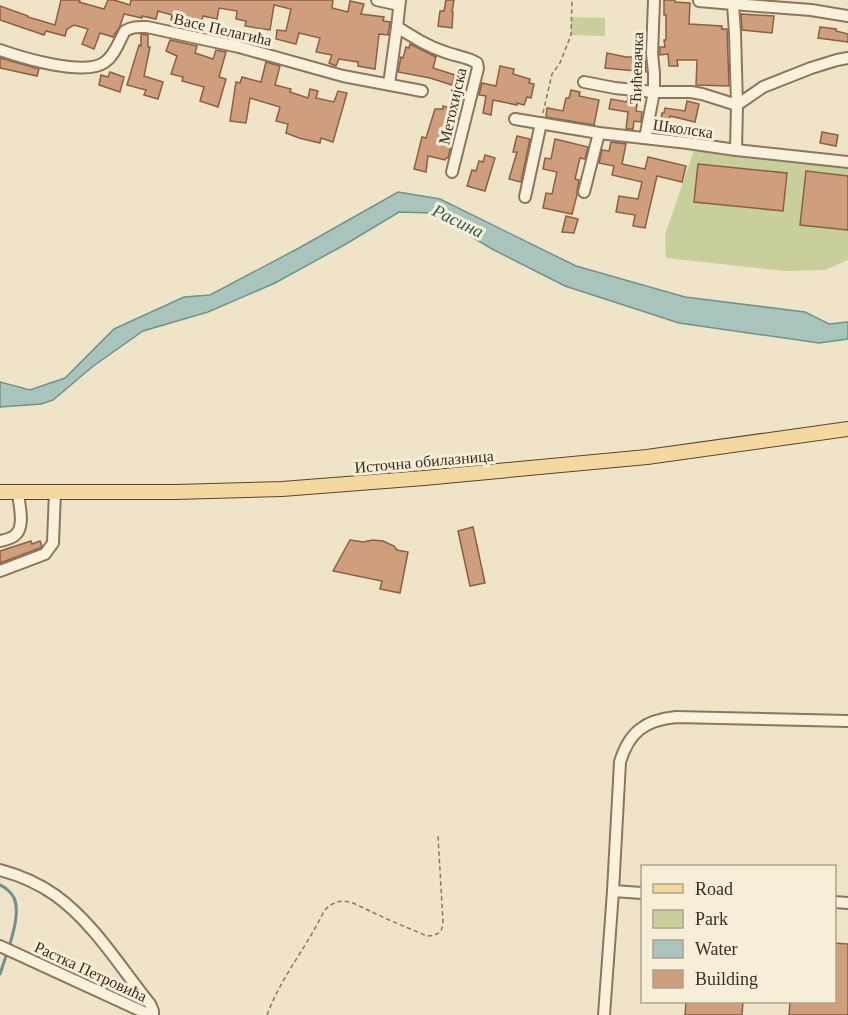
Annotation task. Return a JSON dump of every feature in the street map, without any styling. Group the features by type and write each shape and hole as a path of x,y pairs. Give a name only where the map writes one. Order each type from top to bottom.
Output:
{"main road":[{"name":"Источна обилазница","path":"0,492 175,492 282,489 647,457 848,429"}],"street":[{"path":"377,0 399,2 389,84"},
{"name":"Ћићевачка","path":"645,138 654,92 652,54 654,0"},
{"path":"699,1 811,10 848,16"},
{"path":"733,4 737,105 736,150"},
{"name":"Васе Пелагића","path":"0,50 66,67 99,66 110,57 125,31 133,27 147,27 239,46 343,76 422,91"},
{"name":"Метохијска","path":"397,27 429,47 477,63 478,68 452,172"},
{"path":"737,105 763,87 811,68 848,58"},
{"path":"584,82 654,92 691,92 737,105"},
{"name":"Школска","path":"515,118 599,133 848,162"},
{"path":"525,197 541,123"},
{"path":"585,192 599,133"},
{"path":"0,571 45,554 53,543 55,491"},
{"path":"0,541 12,538 21,526 18,493"},
{"path":"604,1015 614,891 620,762 632,737 651,722 676,717 848,721"},
{"path":"0,870 19,875 44,888 79,916 98,936 150,1004 152,1015"},
{"path":"614,891 641,893"},
{"name":"Растка Петровића","path":"0,946 152,1015"}],"path":[{"path":"541,123 552,74 560,63 571,35 572,0"},
{"path":"267,1015 278,989 309,940 324,911 336,902 353,903 427,936 434,936 440,932 443,922 438,836"}],"green space":[{"path":"571,17 605,18 605,36 571,35"},
{"path":"694,150 848,167 848,260 825,270 785,271 666,258 665,235"}],"water":[{"name":"Расина","path":"398,192 440,199 576,266 685,297 805,312 829,324 848,322 848,339 819,343 679,323 565,286 492,249 432,213 399,212 275,283 208,312 143,331 92,367 53,400 41,404 0,407 0,382 30,390 65,378 114,329 184,297 210,295"}],"building":[{"path":"61,0 80,0 79,2 104,9 108,0 130,5 131,0 333,0 332,8 348,12 350,1 364,4 361,14 384,17 383,21 390,22 388,35 379,34 375,69 358,66 358,62 339,59 336,66 329,63 332,55 316,52 320,38 299,33 296,44 276,39 277,30 286,31 291,9 274,5 270,30 245,26 246,21 236,19 237,11 219,8 217,19 203,16 200,27 171,20 172,15 158,11 156,19 124,14 113,37 100,33 94,49 82,44 88,29 74,25 67,29 65,36 46,31 44,35 0,20 0,6 55,25"},
{"path":"446,0 454,0 452,28 438,26 440,11 444,11"},
{"path":"664,0 690,3 689,24 722,26 722,29 727,29 729,86 696,85 697,60 677,60 678,66 669,66 668,54 660,55 660,47 665,47 664,40 666,40"},
{"path":"741,14 774,16 772,33 742,30"},
{"path":"820,27 836,29 836,31 848,34 848,42 818,38"},
{"path":"141,34 148,35 148,47 150,47 144,76 163,82 158,99 144,95 146,90 127,85 139,45 141,46"},
{"path":"170,40 197,46 195,53 213,59 216,50 226,52 219,77 226,79 218,107 200,101 204,87 182,81 183,77 171,74 177,56 166,51"},
{"path":"410,44 436,57 433,68 455,75 452,85 398,72 401,57 403,58 406,47 409,48"},
{"path":"607,53 626,57 645,57 646,72 605,68"},
{"path":"0,58 39,69 37,76 0,68"},
{"path":"266,62 280,66 275,85 291,89 290,92 308,98 310,89 318,91 316,98 334,102 338,91 347,93 333,142 321,138 320,143 286,133 288,124 276,121 280,107 250,98 246,123 230,121 236,82 240,83 242,77 261,82"},
{"path":"500,66 514,69 513,74 530,79 529,83 534,84 531,98 527,97 524,105 493,100 491,115 483,113 486,96 479,95 482,83 496,86"},
{"path":"110,72 124,77 120,92 99,85 101,75 108,77"},
{"path":"571,90 580,92 579,96 599,100 594,125 546,117 547,108 563,111 566,98 569,98"},
{"path":"628,97 638,98 636,111 642,112 641,122 634,121 633,129 626,129 628,112 609,109 611,99 627,102"},
{"path":"687,101 699,104 695,122 670,116 667,133 654,132 655,125 660,126 665,108 685,111"},
{"path":"443,106 459,112 448,158 445,160 428,156 426,172 414,169 422,137 426,138 435,109 443,109"},
{"path":"822,132 838,135 836,146 820,143"},
{"path":"517,136 530,139 521,182 509,179 517,152 513,152"},
{"path":"555,139 588,147 585,159 580,158 575,179 579,180 577,195 572,214 543,208 546,193 552,194 557,172 543,169 545,158 551,159"},
{"path":"611,142 626,144 622,164 645,169 648,157 686,166 682,182 657,176 645,228 633,226 635,215 616,212 619,196 638,199 642,182 612,175 614,166 599,163 602,150 609,151"},
{"path":"485,155 495,158 485,191 467,186 472,170 476,171 479,161 483,162"},
{"path":"698,164 787,173 783,211 694,202"},
{"path":"806,171 848,176 848,230 800,225"},
{"path":"566,216 578,219 574,233 562,232"},
{"path":"473,527 485,583 470,586 458,531"},
{"path":"350,540 383,541 397,550 408,552 400,593 380,589 382,581 333,571"},
{"path":"31,541 32,544 40,541 42,546 0,563 0,551"},
{"path":"836,943 848,944 848,1015 789,1015 790,1003 836,1003"},
{"path":"686,1003 743,1003 742,1015 685,1015"}],"waterway":[{"path":"0,885 12,894 16,903 15,922 9,947"},
{"path":"0,974 7,953"}]}
